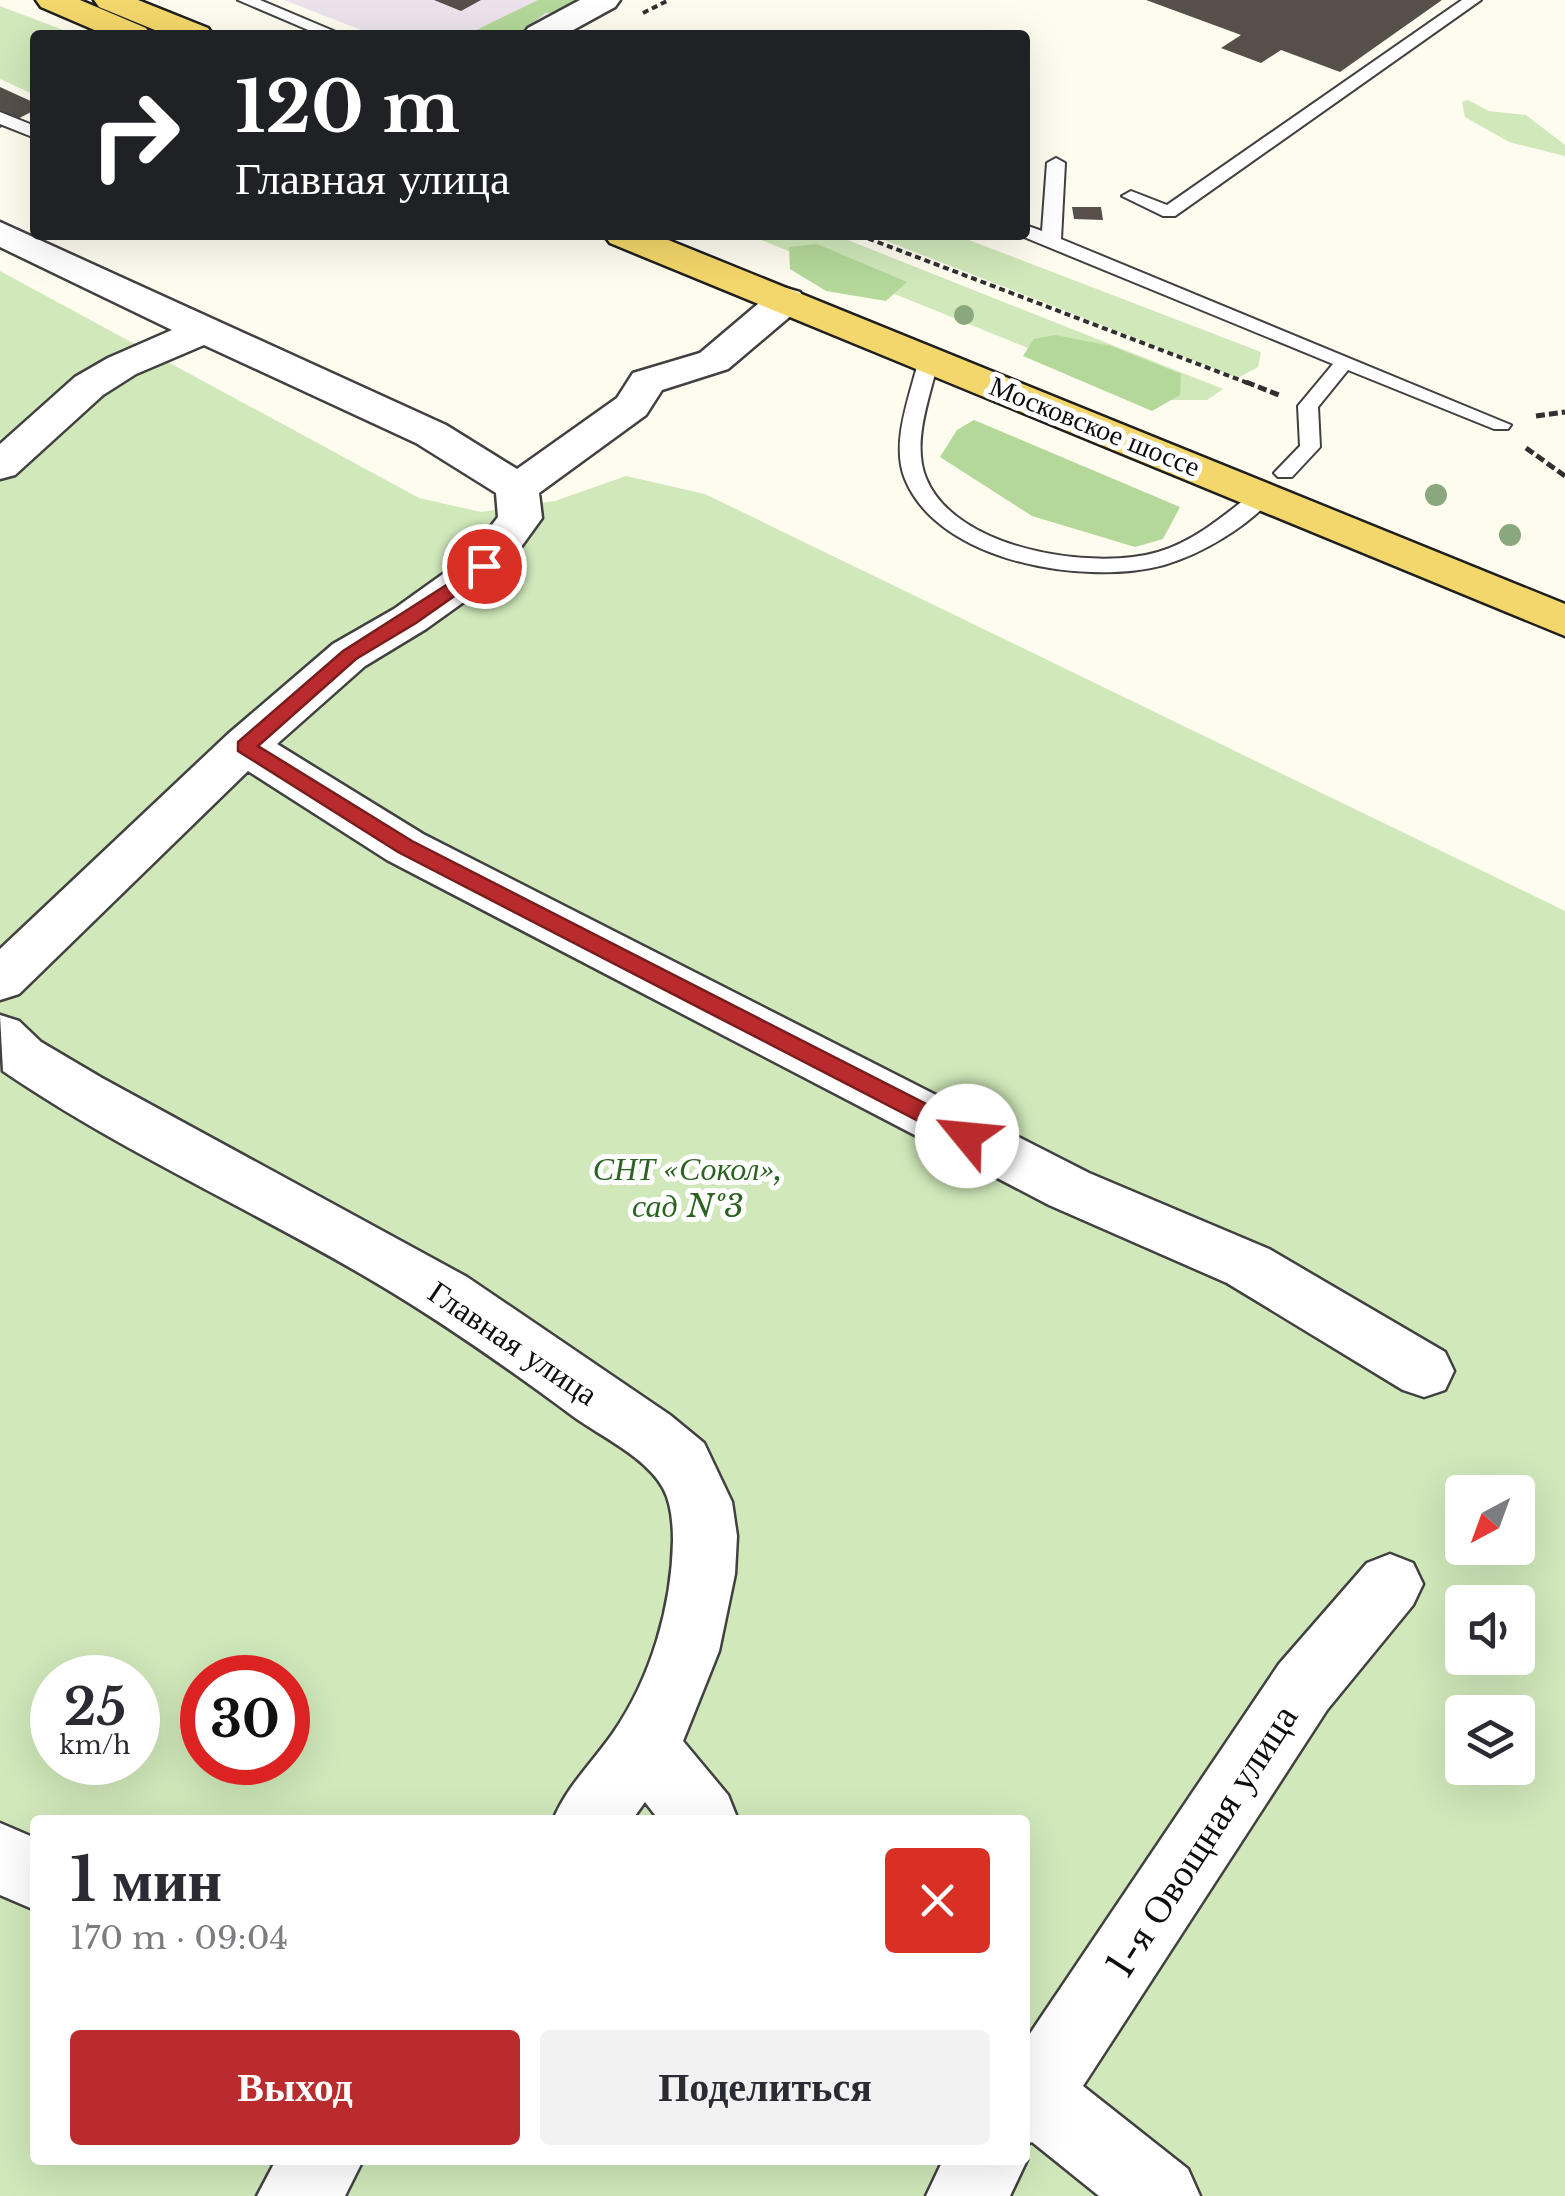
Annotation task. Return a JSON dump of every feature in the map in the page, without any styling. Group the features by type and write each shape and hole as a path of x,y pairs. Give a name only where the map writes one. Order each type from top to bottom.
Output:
{"main road":[{"path":"52,0 122,30"},
{"path":"110,0 184,30"},
{"name":"Московское шоссе","path":"635,240 929,358 1565,588"},
{"name":"Московское шоссе","path":"702,240 1274,484 1565,621"}],"street":[{"path":"549,30 604,0"},
{"path":"0,233 431,434 517,488"},
{"path":"517,488 632,406 647,382 714,361 786,300"},
{"path":"0,466 89,386 122,366 204,330"},
{"path":"7,963 349,655 410,619 484,566 520,518 517,488"},
{"path":"245,746 405,846 1068,1189 1248,1266 1424,1371"},
{"name":"Главная улица","path":"0,1036 37,1064 223,1175 393,1263 536,1355 658,1444 689,1472 704,1517 705,1567 679,1671 644,1746 592,1815"},
{"name":"1-я Овощная улица","path":"1030,2094 1303,1687 1390,1584"},
{"path":"644,1746 699,1815"},
{"path":"0,1858 30,1872"},
{"path":"1030,2098 1162,2196"},
{"path":"296,2196 321,2165"},
{"path":"965,2196 986,2165"}],"lane":[{"path":"246,0 321,30"},
{"path":"1132,196 1169,212 1474,0"},
{"path":"0,117 30,132"},
{"path":"1052,242 1056,163"},
{"path":"1030,233 1508,432"},
{"path":"929,358 913,440 915,478 939,514 987,542 1046,561 1108,566 1159,559 1210,536 1274,484 1310,446 1308,406 1345,362"}],"path":[{"path":"873,240 1308,406"},
{"path":"1534,416 1565,412"},
{"path":"1508,432 1565,476"}],"shaded area":[{"path":"284,0 577,0 520,30 361,30"}],"green space":[{"path":"538,0 591,0 584,13 545,13 524,30 476,30"},
{"path":"0,6 63,30 30,30 30,93 0,79"},
{"path":"1468,100 1489,111 1526,115 1565,145 1565,156 1509,142 1465,117 1462,102"},
{"path":"761,240 848,240 1223,389 1207,400 1156,400"},
{"path":"884,240 969,240 1261,352 1258,367 1238,378"},
{"path":"817,244 907,282 886,301 826,291 790,269 789,247"},
{"name":"СНТ «Сокол», сад №3","path":"0,271 419,498 481,512 555,501 626,476 705,494 1565,911 1565,2196 0,2196"},
{"path":"1055,335 1111,346 1181,374 1180,395 1152,411 1023,356 1034,339"},
{"path":"974,420 1180,507 1163,539 1135,547 1032,516 940,457 957,430"}],"building":[{"path":"434,0 481,0 461,11"},
{"path":"1146,0 1442,0 1340,72 1281,50 1261,63 1221,48 1241,35"},
{"path":"0,87 30,101 30,113 0,128"},
{"path":"1072,207 1101,207 1103,220 1074,219"}],"route":[{"path":"484,566 410,619 349,655 245,746 405,846 967,1136"}]}
